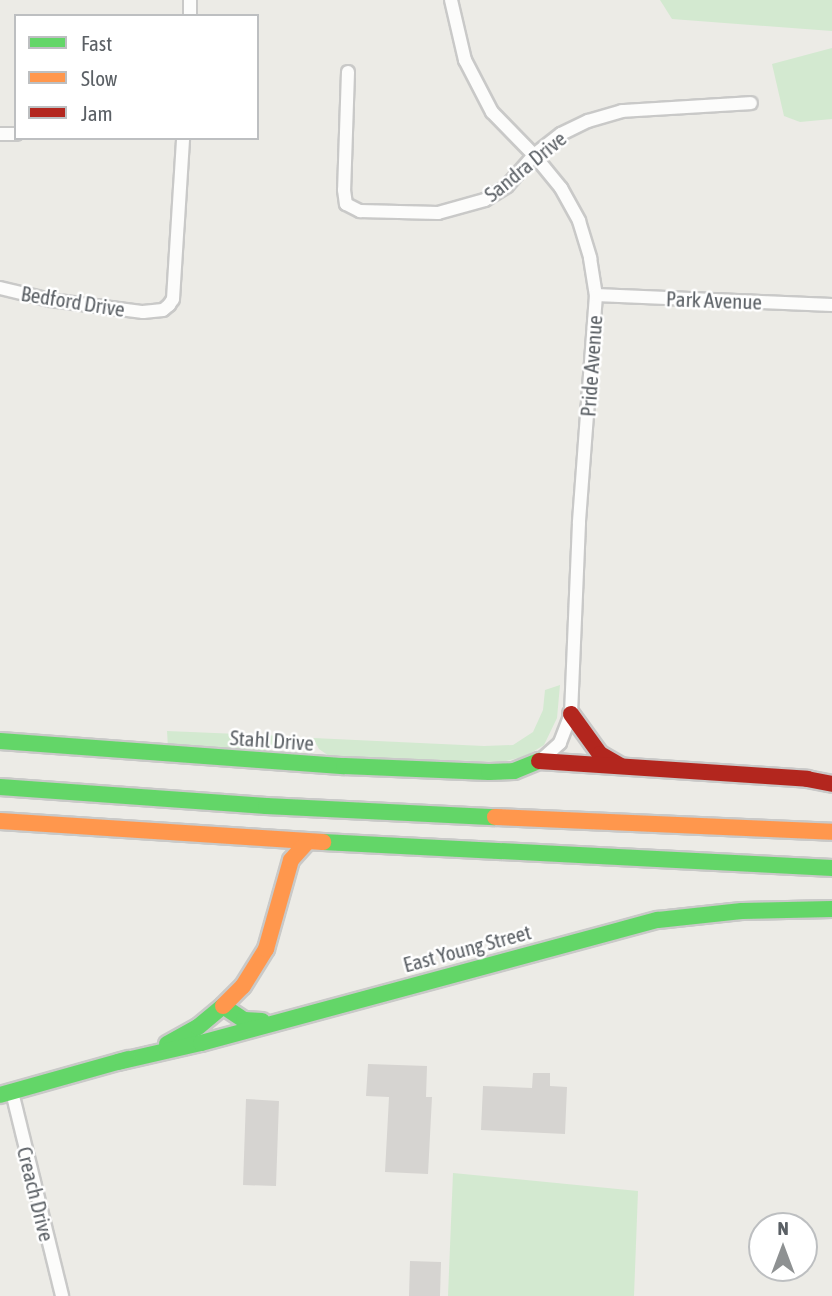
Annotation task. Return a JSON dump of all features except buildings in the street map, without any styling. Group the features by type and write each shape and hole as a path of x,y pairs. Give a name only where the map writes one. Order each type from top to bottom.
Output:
{"main road":[{"path":"571,714 583,736 600,754 621,766"},
{"name":"Stahl Drive","path":"0,741 332,765 489,772 514,771 539,761"},
{"path":"539,761 807,779 832,784"},
{"path":"0,787 266,806 832,832"},
{"path":"0,821 308,841 832,868"},
{"name":"East Young Street","path":"117,1062 174,1040 198,1027 243,986 266,948 291,860 308,841"},
{"name":"East Young Street","path":"6,1093 659,920 742,911 832,909"},
{"path":"223,1006 244,1020 272,1022"}],"street":[{"name":"Pride Avenue","path":"451,0 464,60 492,112 534,155 561,188 579,221 590,258 596,295 579,523 571,714 560,743 539,761"},
{"name":"Sandra Drive","path":"348,72 344,190 346,204 360,211 438,213 462,209 485,200 506,186 534,155 561,134 588,121 622,111 751,103"},
{"name":"Bedford Drive","path":"0,288 50,300 147,312 163,310 173,299 184,140"},
{"name":"Park Avenue","path":"596,295 832,305"},
{"name":"Creach Drive","path":"6,1093 62,1296"}],"green space":[{"path":"660,0 832,0 832,31 672,19"},
{"path":"832,48 832,119 800,122 784,116 772,64"},
{"path":"560,685 557,718 544,745 526,756 502,762 329,756 319,749 313,738 513,745 533,732 543,710 545,690"},
{"path":"167,731 283,736 278,744 268,750 168,748"},
{"path":"453,1173 638,1191 634,1296 448,1296"}],"traffic: fast":[{"path":"0,741 344,766 489,772 514,771 539,761"},
{"path":"0,787 266,806 495,817"},
{"path":"323,842 832,868"},
{"path":"118,1062 201,1043 658,920 742,911 832,909"},
{"path":"167,1044 198,1027 223,1006 244,1020 262,1021"},
{"path":"0,1095 128,1059"}],"traffic: slow":[{"path":"495,817 832,832"},
{"path":"0,821 323,842"},
{"path":"223,1006 243,986 266,949 291,860 308,841"}],"traffic: jam":[{"path":"571,714 600,754 621,766"},
{"path":"539,761 807,779 832,784"}]}
